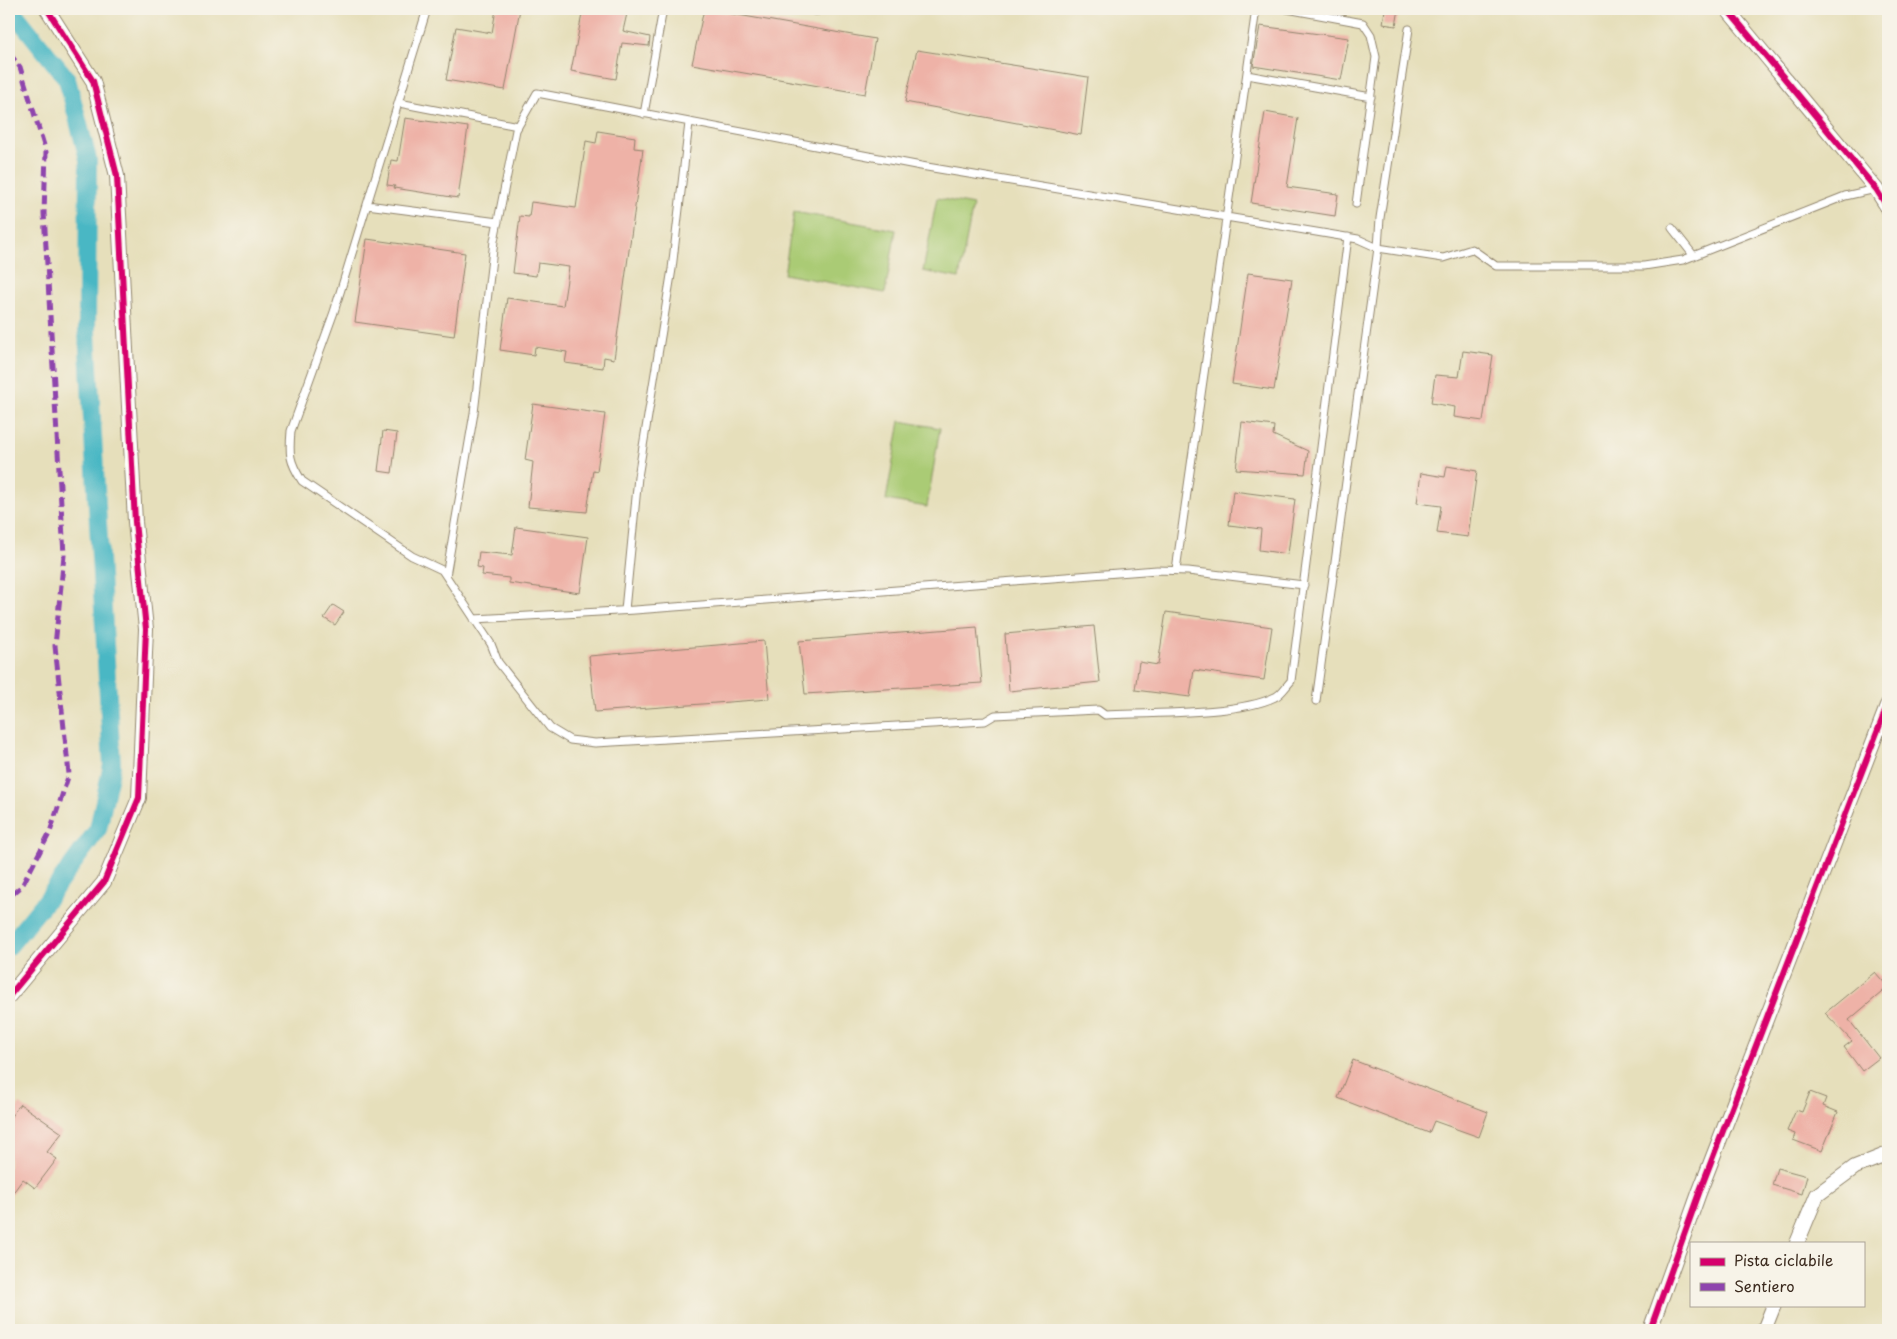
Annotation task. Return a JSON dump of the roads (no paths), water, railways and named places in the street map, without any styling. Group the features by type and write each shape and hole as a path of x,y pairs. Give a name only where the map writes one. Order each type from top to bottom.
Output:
{"street":[{"path":"9,996 104,882 138,798 146,639 134,522 117,176 93,81 47,9"},
{"path":"1727,9 1882,187 1888,208"},
{"path":"1650,1330 1699,1193 1888,704"},
{"path":"1797,1242 1817,1195 1855,1167 1888,1154"},
{"path":"1764,1330 1774,1306"}],"lane":[{"path":"427,9 334,312 291,431 289,451 292,464 302,481 412,556 442,570 491,644 498,662 550,728 570,740 594,743 909,726 985,721 995,714 1098,710 1105,715 1220,709 1254,705 1277,697 1291,681 1348,237"},
{"path":"644,114 663,9"},
{"path":"799,9 816,11 831,9"},
{"path":"1176,570 1193,435 1227,217 1256,9"},
{"path":"1287,9 1363,23 1371,35 1376,57 1356,204"},
{"path":"1316,701 1378,248 1380,218 1410,29"},
{"path":"1247,75 1371,96"},
{"path":"446,576 474,413 498,222 518,126 537,94 921,166 1348,237 1378,248 1443,258 1472,250 1496,266 1644,266 1694,256 1845,196 1882,187"},
{"path":"398,104 518,126"},
{"path":"625,610 638,477 672,269 689,123"},
{"path":"367,205 498,222"},
{"path":"1672,228 1694,256"},
{"path":"474,619 625,610 1043,578 1176,570 1304,585"}],"waterway":[{"path":"9,946 45,902 98,829 112,765 87,332 88,159 67,79 11,9"}]}
